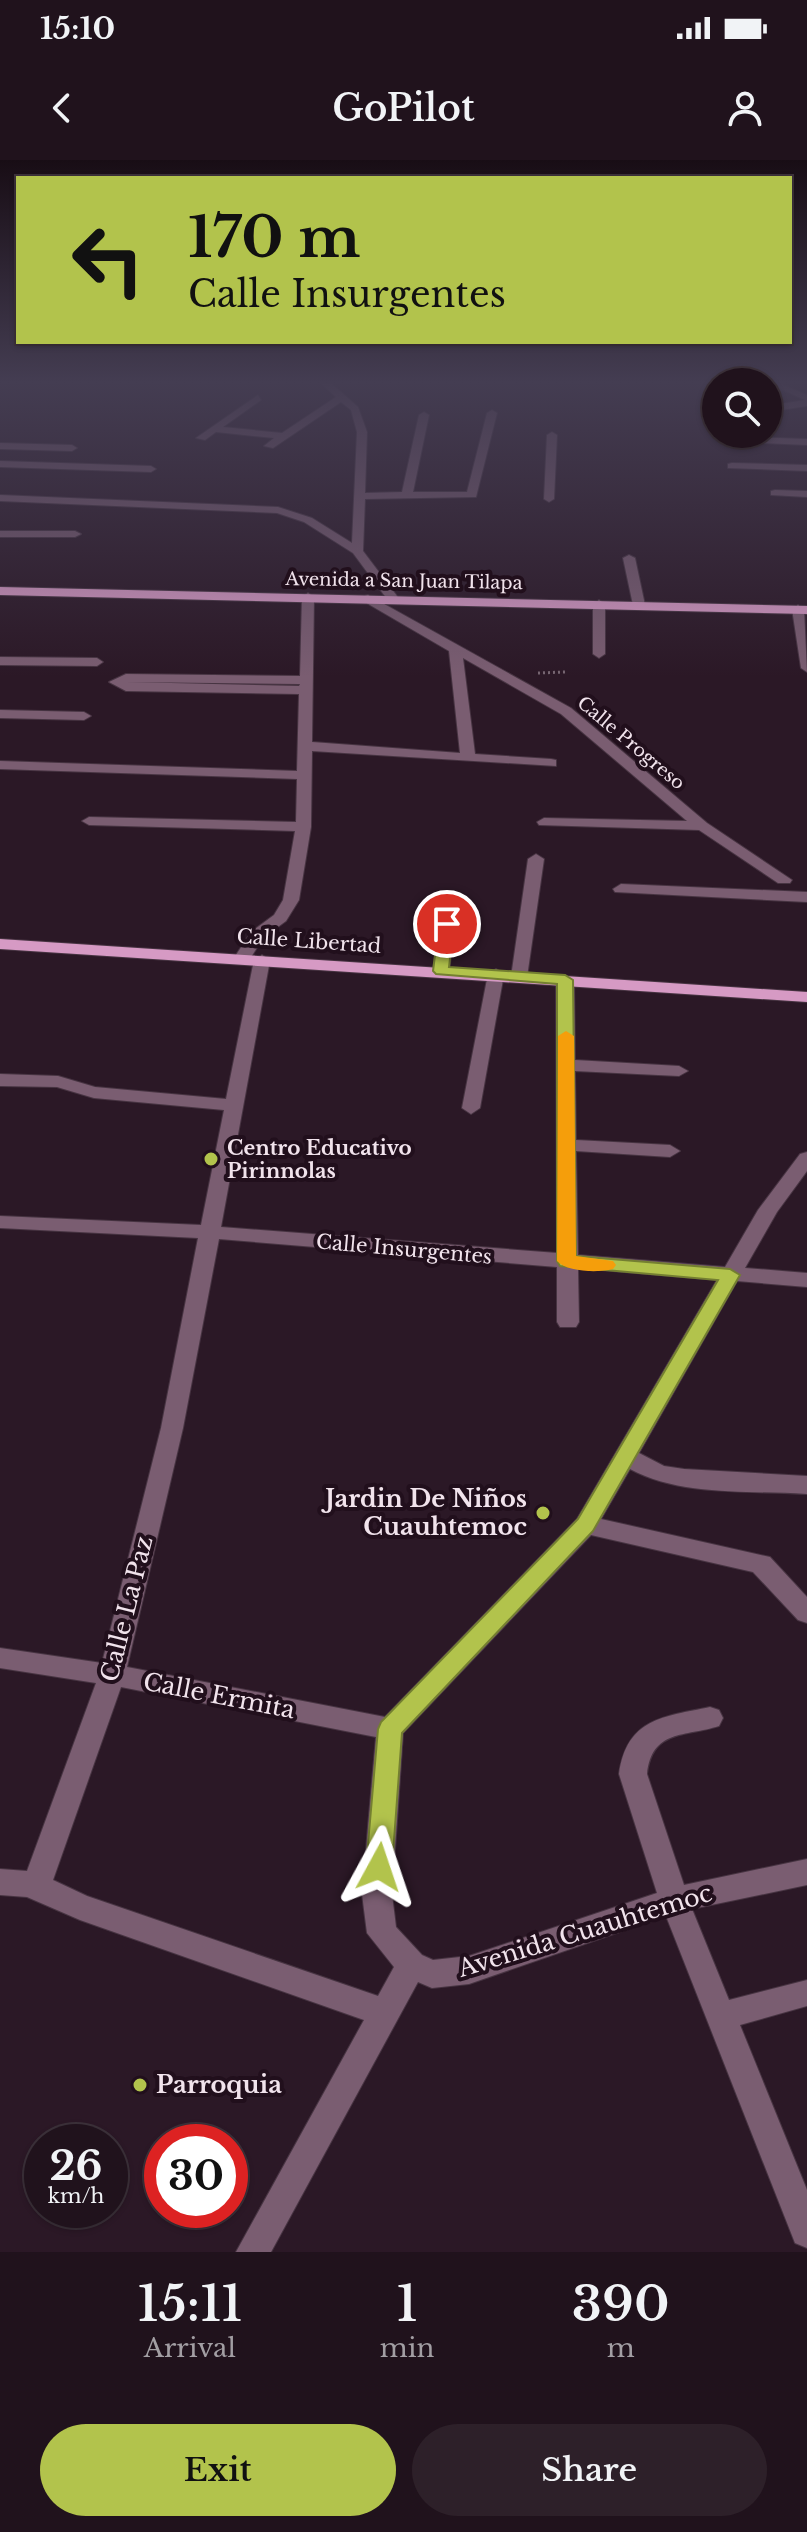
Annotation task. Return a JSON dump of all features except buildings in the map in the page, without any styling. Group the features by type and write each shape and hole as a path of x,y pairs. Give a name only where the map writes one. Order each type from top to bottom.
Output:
{"main road":[{"name":"Avenida a San Juan Tilapa","path":"0,591 803,610"},
{"name":"Calle Libertad","path":"0,944 496,974 807,997"}],"street":[{"path":"357,551 360,482"},
{"path":"407,496 410,482"},
{"path":"359,496 462,497 475,493 477,482"},
{"path":"549,499 550,482"},
{"path":"775,493 807,494"},
{"path":"0,498 278,510 308,520 357,551 394,600"},
{"path":"0,534 75,534"},
{"path":"629,558 639,605"},
{"path":"252,959 257,935 287,909 303,827 308,597"},
{"name":"Calle Progreso","path":"364,598 548,699 583,722 702,826 784,880"},
{"path":"599,604 599,654"},
{"path":"803,610 807,668"},
{"path":"455,648 468,757"},
{"path":"0,661 97,662"},
{"path":"270,684 126,687 116,682 126,678 306,685"},
{"path":"0,714 84,716"},
{"path":"304,746 551,763"},
{"path":"0,765 303,775"},
{"path":"89,821 303,827"},
{"path":"544,822 702,826"},
{"path":"519,977 536,859"},
{"path":"621,889 807,897"},
{"path":"441,971 447,924"},
{"name":"Calle La Paz","path":"36,1887 112,1675 172,1428 235,1106 252,959"},
{"path":"471,1108 496,974"},
{"path":"565,980 568,1322"},
{"path":"567,1065 679,1071"},
{"path":"0,1080 58,1082 94,1092 235,1106"},
{"path":"567,1145 670,1151"},
{"path":"253,2252 411,1965 382,1933 377,1894 390,1729 586,1525 730,1275 783,1187 807,1158"},
{"name":"Calle Insurgentes","path":"0,1222 209,1232 807,1280"},
{"path":"626,1456 659,1474 807,1485"},
{"path":"586,1525 761,1564 807,1613"},
{"name":"Calle Ermita","path":"0,1658 112,1675 390,1729"},
{"path":"710,1718 654,1732 640,1741 633,1756 633,1774 674,1900 807,2231"},
{"name":"Avenida Cuauhtemoc","path":"411,1965 432,1974 469,1970 674,1900 807,1872"},
{"path":"0,1882 9,1880 36,1887 80,1907 385,2013"},
{"path":"722,2016 805,1993"}],"slow traffic":[{"path":"566,1036 566,1261 606,1265"}],"place":[{"name":"Centro Educativo Pirinnolas","path":"211,1159"},
{"name":"Jardin De Niños Cuauhtemoc","path":"543,1513"},
{"name":"Parroquia","path":"140,2085"}],"route":[{"path":"379,1867 390,1729 586,1525 730,1275 566,1261 565,980 441,971 447,924"}]}
